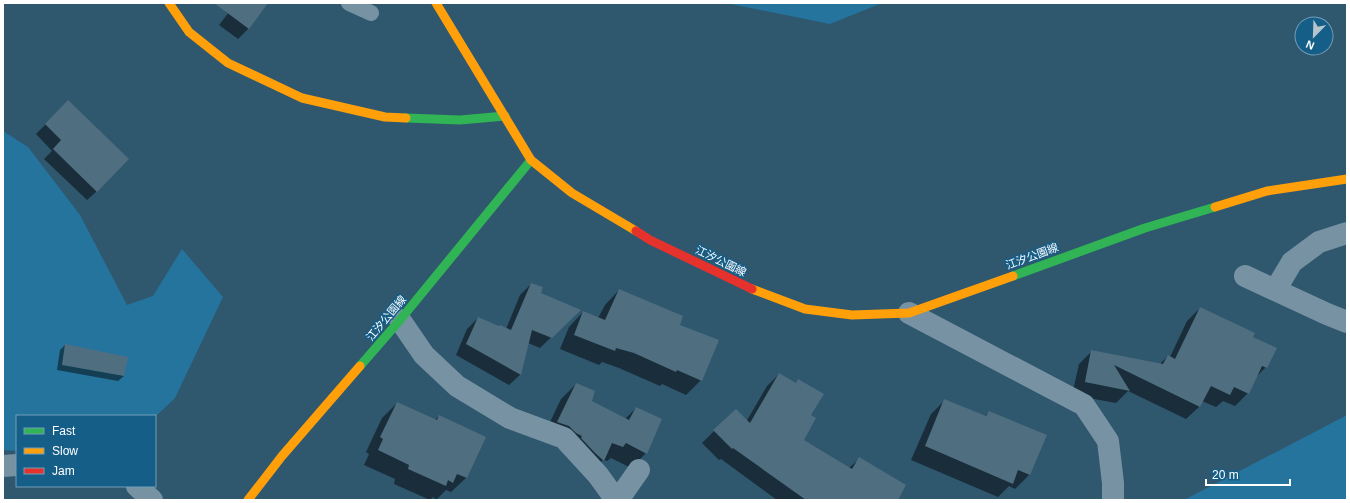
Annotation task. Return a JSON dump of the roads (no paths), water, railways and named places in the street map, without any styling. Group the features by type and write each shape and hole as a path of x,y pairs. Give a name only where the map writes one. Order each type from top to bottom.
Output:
{"main road":[{"path":"169,3 189,32 228,63 302,98 385,117 460,120 505,116"},
{"path":"436,3 531,160"},
{"name":"江汐公園線","path":"248,500 282,456 400,320 531,160 572,193 650,240 750,288 805,309 852,315 909,313 1145,228 1214,206 1267,191 1347,179"}],"street":[{"path":"1276,290 1292,262 1319,242 1347,233"},
{"path":"1246,276 1347,322"},
{"path":"909,313 1084,405 1108,441 1113,483 1113,500"},
{"path":"400,320 424,354 457,386 510,418 564,438 598,475 617,500 639,470"},
{"path":"3,466 16,465"},
{"path":"138,487 152,500"}],"lane":[{"path":"349,3 372,13"}]}
